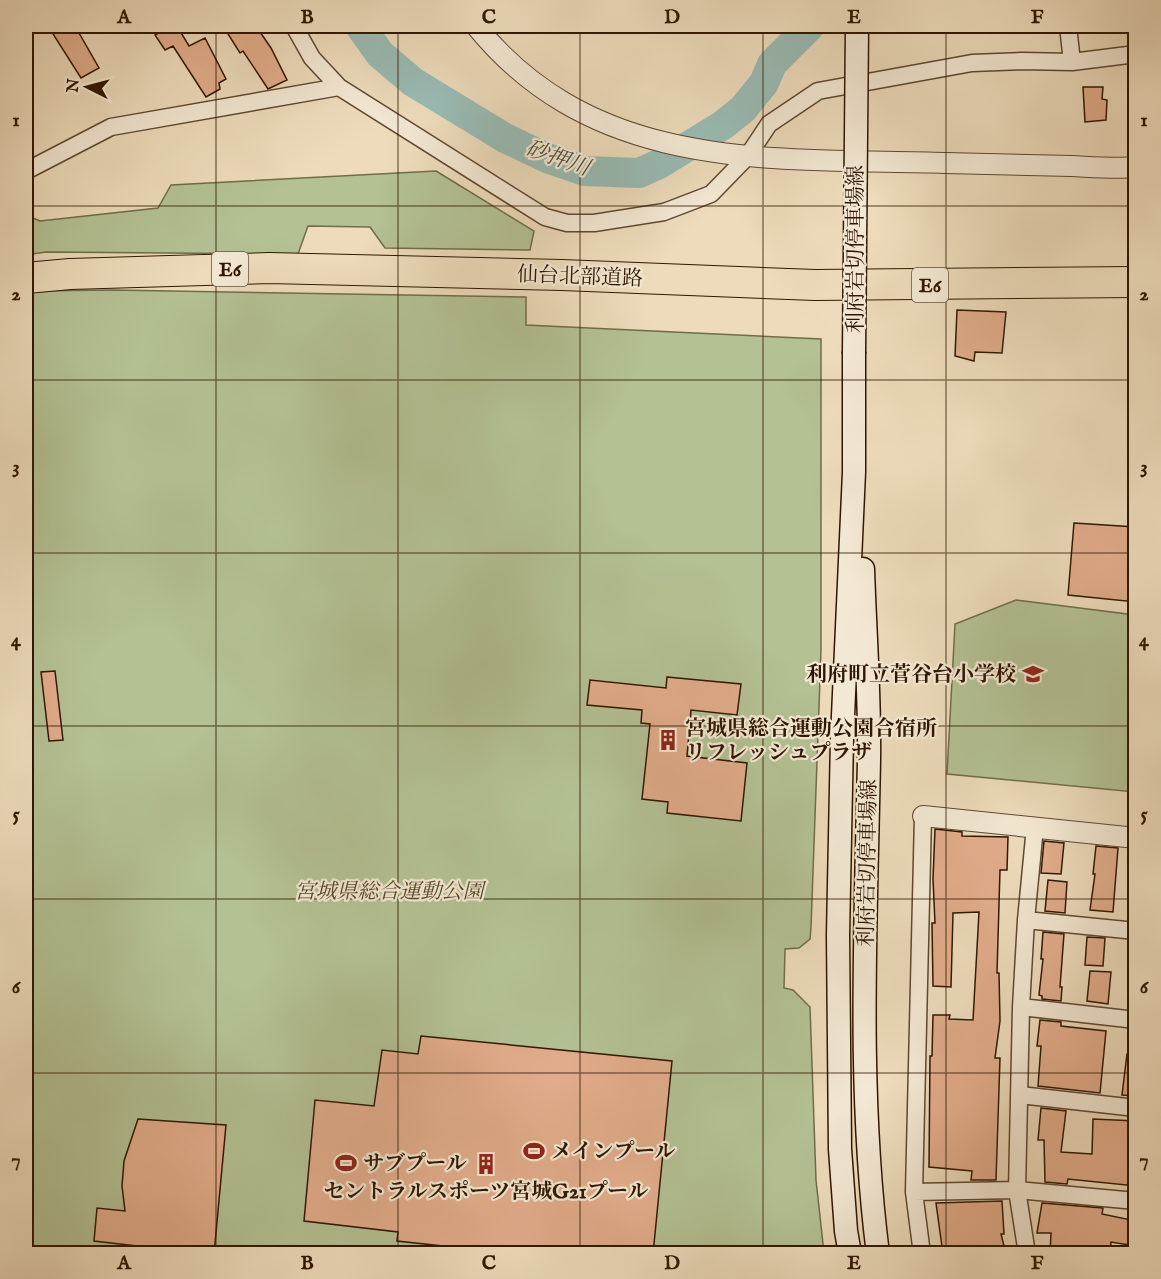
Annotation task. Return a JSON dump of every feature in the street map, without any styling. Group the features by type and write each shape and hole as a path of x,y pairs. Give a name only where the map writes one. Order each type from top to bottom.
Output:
{"highway":[{"name":"仙台北部道路","path":"26,278 70,274 268,268 561,274 814,285 1136,282"}],"main road":[{"name":"利府岩切停車場線","path":"850,1254 846,1231 840,1149 838,935 842,738 854,472 857,26"},
{"name":"利府岩切停車場線","path":"854,472 862,536 869,757 865,885 866,1132 878,1254"}],"street":[{"path":"294,26 312,58 339,87 545,218 567,223 594,223 664,212 711,194 737,156 769,124 818,92 972,63 1072,62 1136,54"},
{"path":"476,26 510,62 555,96 605,124 657,142 737,156 1136,167"},
{"path":"1069,34 1072,62"},
{"path":"26,171 111,127 339,87"},
{"path":"922,1254 914,1192 923,816 1136,838"},
{"path":"1027,1254 1017,1190 1021,1007 1035,827"},
{"path":"1026,920 1136,931"},
{"path":"1021,1007 1136,1020"},
{"path":"1020,1095 1136,1108"},
{"path":"914,1192 1017,1190 1136,1201"}],"green space":[{"path":"436,171 534,231 530,250 385,248 370,227 308,226 298,254 46,252 26,255 26,215 40,221 158,208 171,185"},
{"name":"宮城県総合運動公園","path":"114,290 526,297 526,325 821,339 821,651 811,927 810,939 799,948 785,949 784,988 793,990 810,1007 816,1180 824,1253 26,1253 26,291"},
{"path":"1016,600 1135,615 1135,792 947,774 955,624"}],"building":[{"path":"48,26 75,26 99,68 81,78"},
{"path":"170,26 177,26 189,46 205,38 226,79 219,83 220,89 206,97 173,46 165,50 155,35"},
{"path":"223,26 256,26 271,48 287,80 268,89 243,51 240,53"},
{"path":"1083,87 1103,87 1102,99 1107,100 1106,120 1085,122"},
{"path":"957,310 1006,312 1002,353 975,352 974,361 955,356"},
{"path":"1074,523 1136,527 1136,602 1068,595"},
{"path":"55,671 63,740 49,741 41,672"},
{"name":"宮城県総合運動公園合宿所 リフレッシュプラザ","path":"667,677 741,684 737,715 691,710 687,756 747,763 741,821 667,813 668,802 642,799 650,724 641,723 642,710 587,705 590,680 666,688"},
{"path":"935,829 962,832 962,836 1008,837 1007,870 1000,870 997,973 999,973 1000,1021 995,1058 1000,1058 996,1180 971,1180 972,1171 929,1167 930,1056 932,1056 933,1015 950,1015 949,1019 973,1020 979,912 953,913 951,987 933,986 932,923 935,923 933,879"},
{"path":"1044,841 1064,843 1061,874 1041,873"},
{"path":"1096,846 1118,848 1113,912 1090,910"},
{"path":"1048,880 1067,882 1065,913 1045,911"},
{"path":"1043,932 1064,934 1061,1001 1042,999 1039,995"},
{"path":"1087,937 1105,938 1103,966 1085,965"},
{"path":"1090,971 1111,972 1108,1004 1087,1001"},
{"path":"1040,1020 1061,1022 1061,1026 1106,1031 1100,1093 1038,1086 1041,1046 1037,1046"},
{"name":"セントラルスポーツ宮城G21プール","path":"421,1036 672,1061 653,1254 518,1254 397,1241 398,1232 304,1221 315,1100 374,1106 382,1050 418,1054"},
{"path":"1127,1054 1136,1054 1136,1096 1122,1095"},
{"path":"1041,1108 1066,1111 1061,1152 1092,1154 1093,1119 1136,1121 1136,1186 1068,1179 1067,1184 1045,1182 1044,1140 1038,1140"},
{"path":"138,1119 226,1125 214,1254 142,1254 137,1246 94,1241 97,1208 125,1211 122,1186 124,1161"},
{"path":"1002,1201 1004,1234 1001,1234 1006,1254 982,1254 981,1251 943,1254 936,1203"},
{"path":"1042,1203 1103,1208 1102,1214 1136,1221 1136,1246 1111,1242 1110,1254 1050,1254 1051,1233 1037,1233"}],"waterway":[{"name":"砂押川","path":"360,26 380,54 413,82 505,138 547,158 585,171 639,173 659,164 723,125 743,109 764,83 772,64 810,26"}],"place":[{"name":"利府町立菅谷台小学校","path":"1033,674"},
{"name":"宮城県総合運動公園合宿所 リフレッシュプラザ","path":"668,740"},
{"name":"メインプール","path":"534,1151"},
{"name":"サブプール","path":"346,1163"},
{"name":"セントラルスポーツ宮城G21プール","path":"486,1164"}]}
